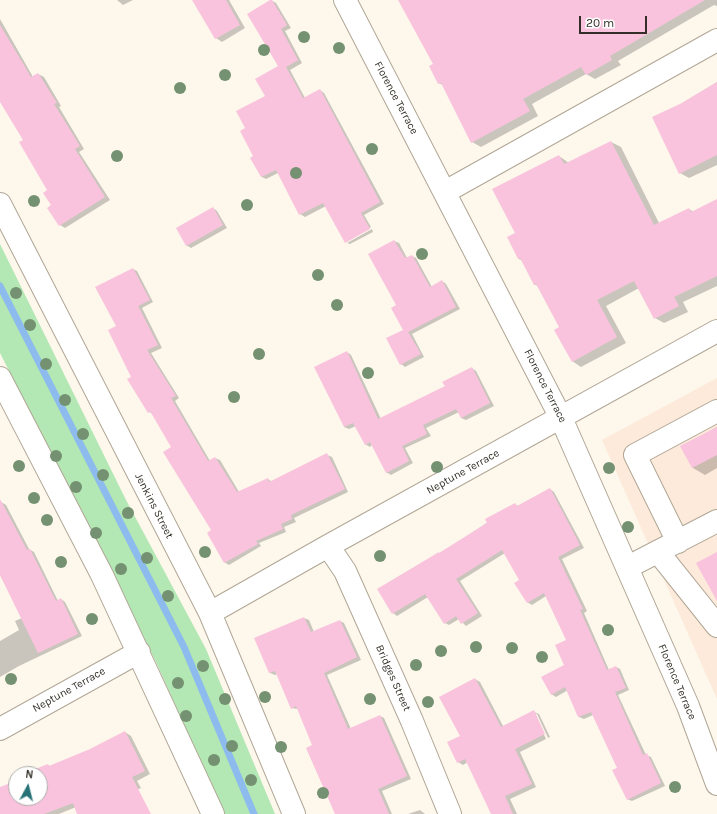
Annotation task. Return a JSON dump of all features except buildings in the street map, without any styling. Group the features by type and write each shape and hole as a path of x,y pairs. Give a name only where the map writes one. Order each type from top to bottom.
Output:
{"street":[{"name":"Florence Terrace","path":"345,0 561,418 688,706 716,780"},
{"path":"445,192 717,40"},
{"name":"Jenkins Street","path":"0,204 210,614 294,814"},
{"name":"Neptune Terrace","path":"210,614 328,546 717,331"},
{"path":"1,384 102,575 213,814"},
{"path":"678,542 635,455 717,410"},
{"path":"628,567 717,521"},
{"name":"Bridges Street","path":"328,546 345,571 412,721 450,814"},
{"path":"658,552 717,626"},
{"name":"Neptune Terrace","path":"0,728 139,652"}],"shaded area":[{"path":"717,378 717,699 602,440"}],"green space":[{"path":"0,244 126,500 206,649 275,814 224,814 156,662 0,353"}],"waterway":[{"path":"0,286 184,647 254,814"}]}
